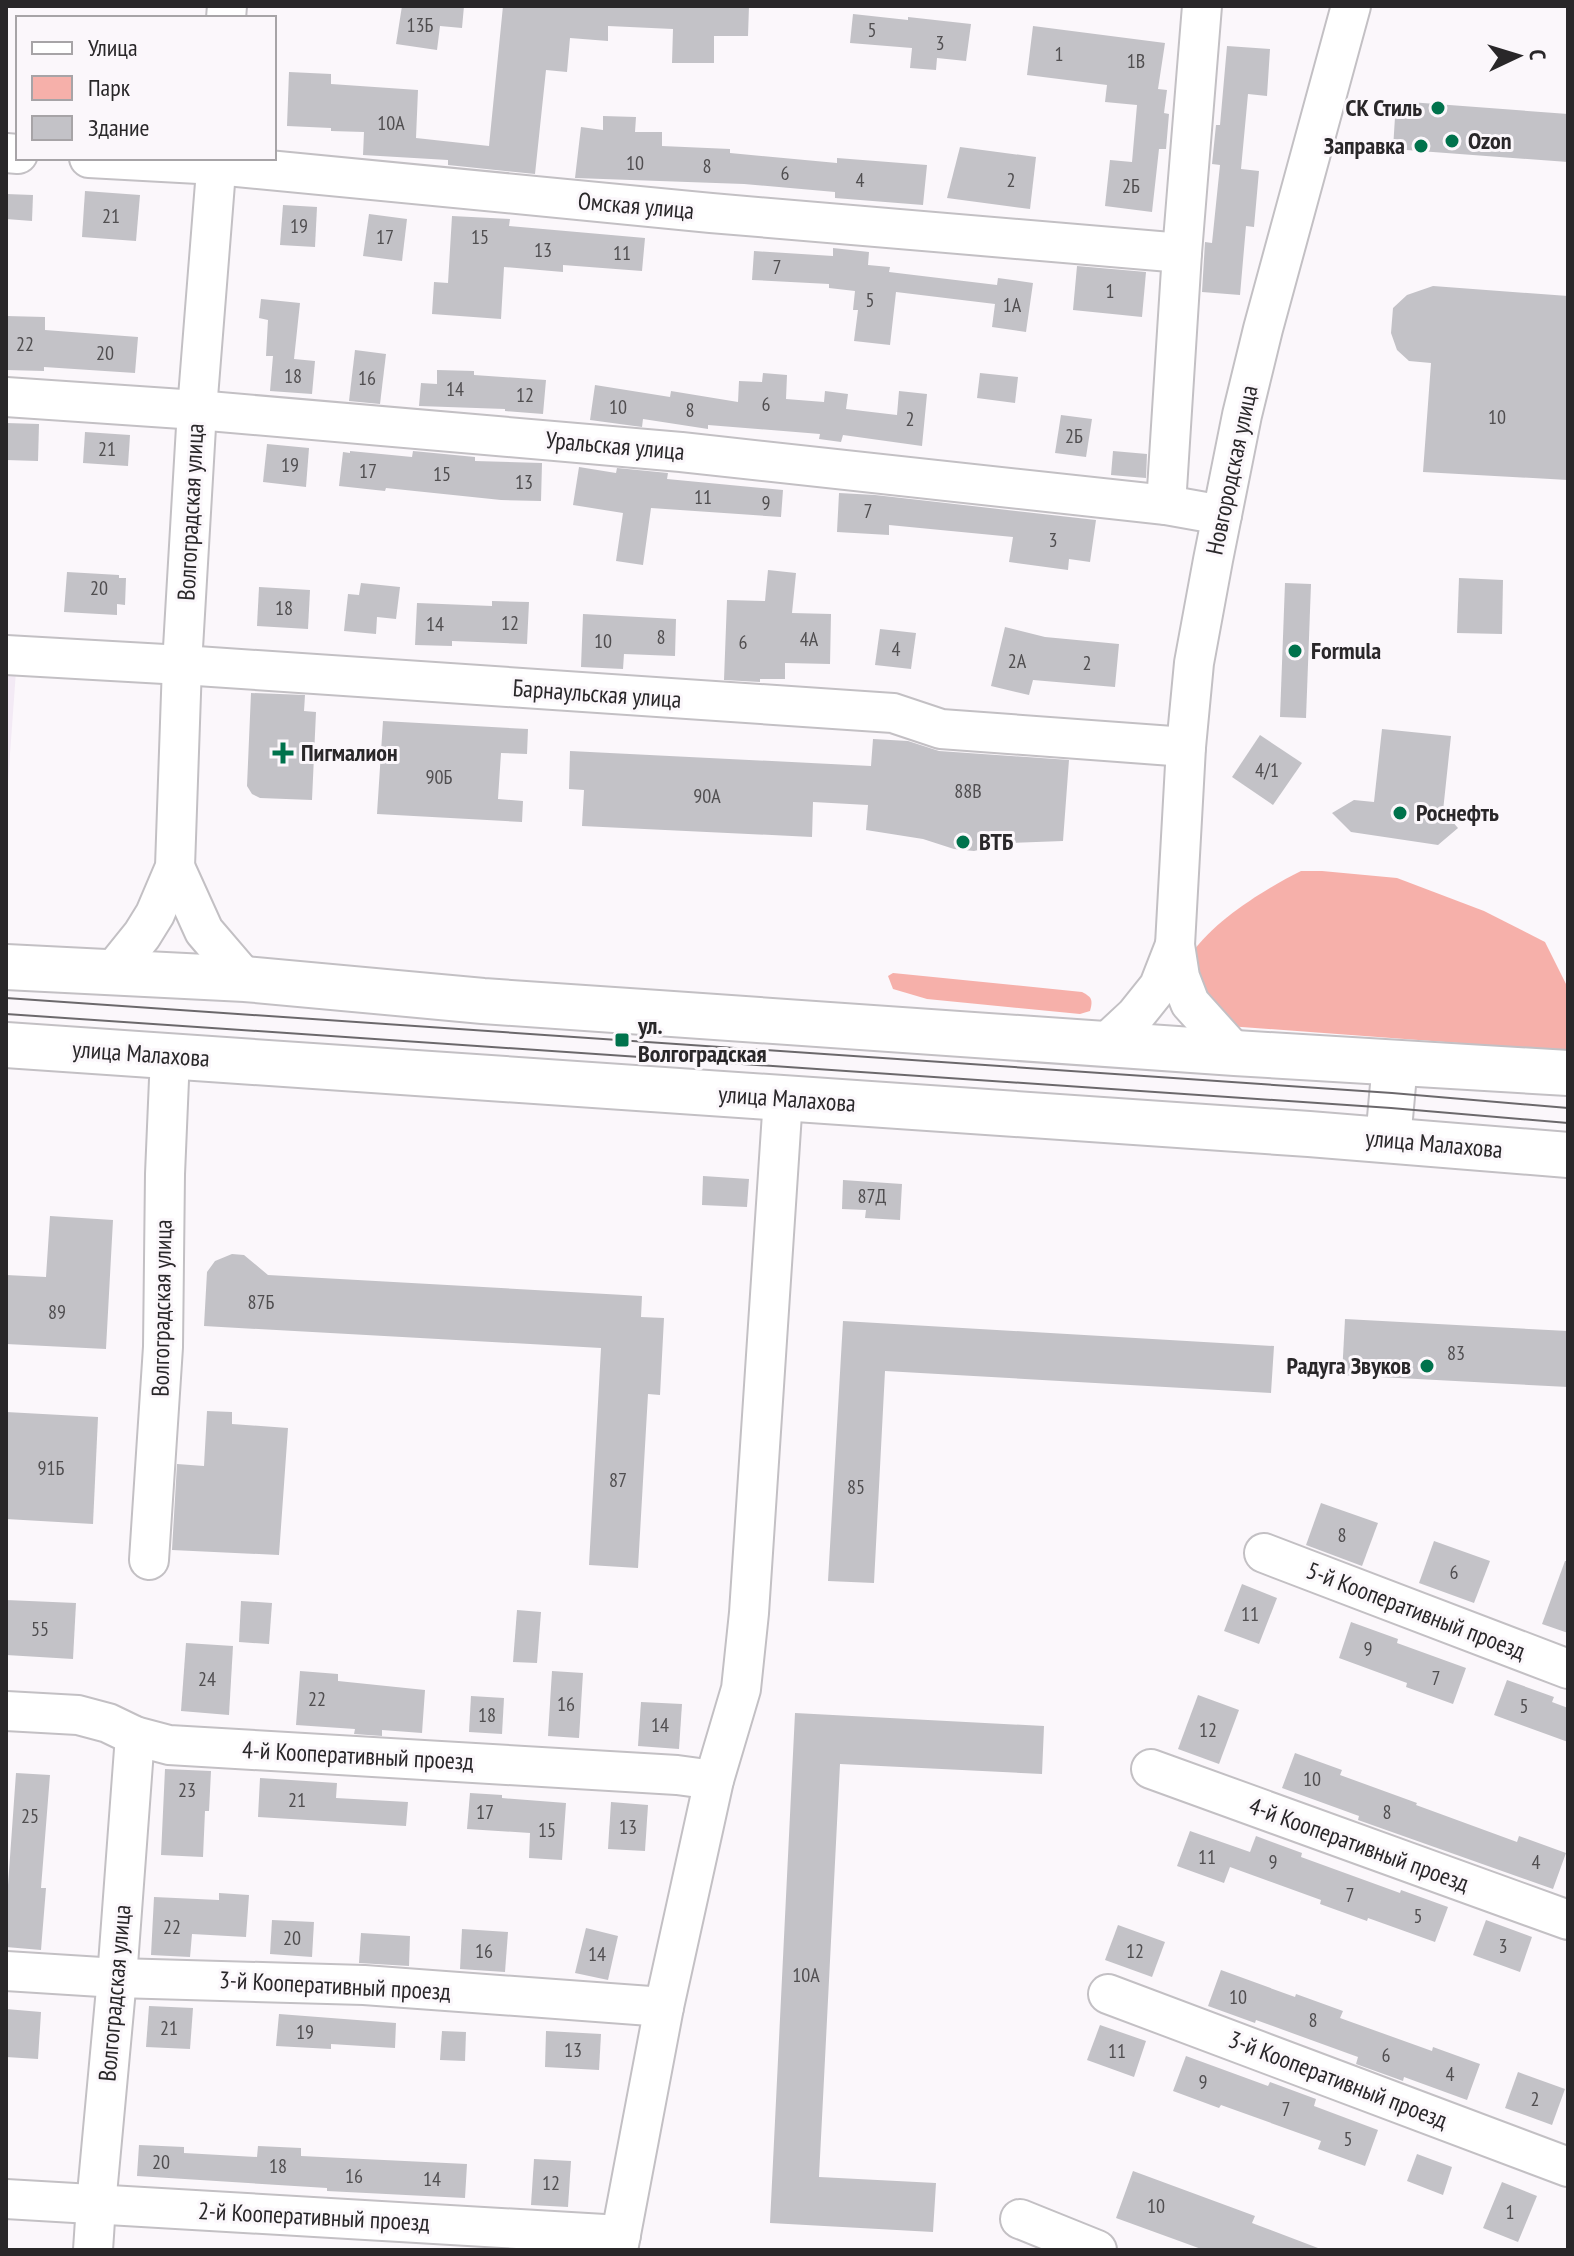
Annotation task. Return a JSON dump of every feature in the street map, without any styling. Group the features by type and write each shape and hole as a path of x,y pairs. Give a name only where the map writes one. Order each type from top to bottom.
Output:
{"main road":[{"path":"6,967 245,979 483,1001 1568,1073"},
{"name":"улица Малахова","path":"6,1045 1568,1155"},
{"path":"1388,1140 1395,1063"}],"street":[{"path":"1166,505 1202,6"},
{"name":"Новгородская улица","path":"1175,945 1194,663 1222,515 1263,329 1351,6"},
{"name":"Омская улица","path":"153,160 217,162 680,210 1182,253"},
{"name":"Волгоградская улица","path":"113,971 155,914 175,867 182,665 197,410 217,162"},
{"name":"Уральская улица","path":"6,397 197,410 681,452 1166,505 1222,515"},
{"name":"Барнаульская улица","path":"6,655 893,713 941,729 1186,747"},
{"name":"Волгоградская улица","path":"175,867 204,931 245,979"},
{"path":"1106,1043 1135,1016 1159,986 1175,945"},
{"path":"1175,945 1180,977 1190,1003 1235,1053"},
{"name":"Волгоградская улица","path":"149,1560 163,1347 170,1056"},
{"path":"620,2243 664,2007 714,1780 741,1689 749,1613 783,1098"},
{"name":"5-й Кооперативный проезд","path":"1264,1553 1568,1669"},
{"name":"4-й Кооперативный проезд","path":"6,1711 78,1715 169,1745 677,1775 714,1780"},
{"name":"Волгоградская улица","path":"93,2250 135,1736"},
{"name":"4-й Кооперативный проезд","path":"1151,1769 1568,1920"},
{"name":"3-й Кооперативный проезд","path":"6,1971 117,1978 364,1985 664,2007"},
{"name":"3-й Кооперативный проезд","path":"1108,1994 1568,2167"},
{"name":"2-й Кооперативный проезд","path":"6,2199 620,2243"},
{"path":"1020,2219 1097,2250"}],"shaded area":[{"path":"6,671 16,671 6,810"}],"green space":[{"path":"1301,871 1397,878 1484,911 1545,942 1568,988 1568,1051 1228,1026 1196,995 1192,953 1227,917"},
{"path":"893,973 1082,992 1091,999 1091,1007 1090,1011 1080,1014 927,999 893,989 888,976"}],"building":[{"path":"402,6 464,6 462,28 440,26 437,50 396,44"},
{"path":"503,6 749,6 748,36 714,36 714,63 672,63 673,29 608,26 608,41 570,38 567,72 546,70 535,174 448,165 448,160 363,155 364,132 287,126 289,72 331,74 331,84 418,90 416,138 489,146"},
{"path":"853,14 971,24 966,61 937,58 936,70 910,68 912,48 850,43"},
{"path":"1033,26 1165,43 1158,89 1167,90 1164,113 1169,114 1166,149 1159,149 1152,212 1105,206 1110,160 1132,162 1137,105 1105,102 1107,85 1027,75"},
{"path":"1227,46 1270,49 1267,96 1248,94 1241,169 1259,171 1254,227 1246,226 1240,295 1202,292 1205,242 1212,243 1220,165 1212,164 1216,125 1220,125"},
{"path":"1396,101 1568,114 1568,162 1393,149"},
{"path":"603,116 636,117 635,132 662,132 662,146 730,149 730,153 837,163 837,158 927,165 923,205 835,198 835,192 744,184 575,178 581,127 603,130"},
{"path":"960,147 1036,157 1030,209 947,198"},
{"path":"85,191 140,195 136,241 82,237"},
{"path":"6,194 33,195 32,221 6,219"},
{"path":"283,205 317,207 315,247 280,245"},
{"path":"369,214 407,219 402,261 363,256"},
{"path":"452,216 510,219 509,226 645,238 642,271 563,265 563,272 504,267 501,319 432,314 434,282 448,283"},
{"path":"833,248 869,252 868,265 890,267 889,272 997,285 998,278 1033,283 1026,332 992,327 995,304 896,292 890,345 854,341 858,310 853,310 855,291 829,288 829,284 752,280 754,251 833,256"},
{"path":"1077,266 1146,272 1142,317 1073,310"},
{"path":"1433,286 1568,296 1568,480 1423,472 1431,363 1409,361 1397,350 1391,333 1393,308 1407,295"},
{"path":"261,299 300,303 294,359 315,361 312,394 270,391 273,356 266,356 268,320 259,318"},
{"path":"6,316 45,317 45,330 138,337 135,373 44,367 44,371 6,370"},
{"path":"355,350 386,354 380,404 349,401"},
{"path":"437,370 546,380 543,414 505,409 419,406 421,383 437,384"},
{"path":"763,373 787,375 786,399 824,402 825,391 848,394 846,409 897,415 899,391 927,394 922,446 843,435 841,442 819,439 820,434 708,425 708,429 643,419 642,427 590,420 595,385 670,397 671,391 738,402 739,381 762,382"},
{"path":"980,373 1018,377 1015,403 977,398"},
{"path":"1061,415 1092,419 1086,457 1055,453"},
{"path":"6,423 39,424 38,461 6,460"},
{"path":"85,432 130,435 128,466 83,463"},
{"path":"267,444 309,448 306,487 263,482"},
{"path":"413,451 475,457 475,461 542,463 541,501 339,486 343,452 412,457"},
{"path":"1113,451 1147,454 1146,478 1111,475"},
{"path":"579,467 616,473 617,468 668,473 667,479 783,490 781,517 651,508 643,565 616,561 623,513 573,505"},
{"path":"839,493 1096,520 1090,562 1069,559 1068,570 1009,562 1013,537 889,525 889,535 837,532"},
{"path":"768,570 796,573 792,613 831,614 830,664 785,663 785,679 760,679 760,682 724,680 727,600 765,601"},
{"path":"67,572 126,578 125,605 117,604 117,615 64,612"},
{"path":"1459,578 1503,580 1502,634 1457,633"},
{"path":"361,583 400,587 396,619 377,617 376,634 344,631 348,594 359,595"},
{"name":"Formula","path":"1285,583 1311,584 1306,718 1280,717"},
{"path":"259,587 310,590 308,629 257,626"},
{"path":"492,601 529,602 527,644 452,641 452,646 415,645 417,603 492,606"},
{"path":"583,614 676,619 675,656 624,654 623,669 581,667"},
{"path":"1005,627 1045,637 1119,644 1115,687 1033,680 1029,695 991,686"},
{"path":"880,629 916,633 911,669 875,665"},
{"path":"251,693 305,695 304,711 316,712 312,800 260,798 252,794 247,786"},
{"path":"383,721 528,729 527,754 501,753 498,799 523,801 522,822 377,814"},
{"path":"1382,729 1451,736 1443,811 1458,828 1438,845 1351,832 1332,813 1354,800 1374,802"},
{"path":"1260,735 1302,763 1273,805 1232,777"},
{"path":"873,739 908,741 939,751 1069,760 1063,841 1008,843 974,851 954,849 923,839 866,830 868,805 813,802 812,837 582,826 584,790 569,789 570,751 871,766"},
{"path":"703,1176 749,1179 747,1207 702,1205"},
{"path":"843,1180 902,1184 900,1220 865,1218 866,1210 842,1209"},
{"path":"50,1216 113,1220 106,1349 6,1344 6,1275 46,1277"},
{"path":"232,1254 244,1255 268,1275 642,1296 641,1317 664,1318 660,1395 648,1394 638,1568 589,1565 601,1348 204,1326 207,1272 215,1261"},
{"path":"1345,1319 1568,1331 1568,1387 1342,1375"},
{"path":"843,1321 1274,1346 1271,1393 885,1371 874,1583 828,1581"},
{"path":"207,1411 232,1412 232,1424 288,1428 279,1555 172,1550 177,1464 204,1466"},
{"path":"6,1412 98,1417 93,1524 6,1519"},
{"path":"1321,1503 1378,1523 1362,1566 1306,1545"},
{"path":"1434,1541 1490,1561 1474,1603 1419,1583"},
{"path":"1565,1561 1568,1561 1568,1633 1542,1624"},
{"path":"1242,1584 1277,1598 1259,1644 1224,1631"},
{"path":"6,1600 76,1603 73,1659 6,1655"},
{"path":"241,1601 272,1603 269,1644 239,1642"},
{"path":"517,1610 541,1612 537,1663 513,1662"},
{"path":"1351,1622 1398,1639 1397,1643 1466,1668 1453,1704 1339,1658"},
{"path":"186,1643 233,1646 229,1715 181,1711"},
{"path":"300,1671 338,1674 338,1681 425,1690 422,1733 382,1730 382,1736 354,1734 355,1729 296,1725"},
{"path":"552,1671 583,1673 579,1738 548,1736"},
{"path":"1507,1680 1554,1697 1552,1702 1568,1708 1568,1742 1494,1715"},
{"path":"1198,1695 1239,1710 1219,1764 1178,1749"},
{"path":"471,1696 504,1698 502,1734 469,1732"},
{"path":"641,1702 682,1704 679,1749 638,1746"},
{"path":"795,1713 1044,1726 1042,1774 840,1764 819,2177 936,2183 933,2232 770,2223"},
{"path":"1295,1753 1342,1770 1340,1775 1416,1805 1517,1842 1519,1836 1566,1853 1553,1889 1358,1820 1359,1816 1282,1788"},
{"path":"165,1769 211,1771 203,1857 161,1855"},
{"path":"16,1773 50,1775 41,1888 46,1888 41,1950 6,1947 6,1885"},
{"path":"260,1778 337,1783 336,1798 408,1802 406,1826 258,1817"},
{"path":"470,1793 566,1803 562,1860 529,1858 530,1833 467,1829"},
{"path":"611,1802 648,1805 645,1851 608,1849"},
{"path":"1190,1831 1250,1852 1256,1836 1302,1853 1301,1857 1448,1907 1435,1942 1320,1904 1321,1900 1230,1867 1224,1883 1177,1866"},
{"path":"219,1893 249,1895 246,1937 192,1934 190,1957 151,1955 154,1897 219,1900"},
{"path":"272,1920 314,1922 312,1957 270,1954"},
{"path":"1486,1920 1532,1937 1520,1972 1473,1955"},
{"path":"1118,1925 1165,1942 1152,1977 1105,1960"},
{"path":"586,1928 618,1936 608,1980 575,1973"},
{"path":"462,1929 508,1932 505,1972 460,1969"},
{"path":"361,1933 410,1936 409,1966 359,1963"},
{"path":"1221,1970 1343,2011 1340,2018 1432,2051 1433,2047 1480,2064 1467,2100 1404,2077 1403,2081 1356,2064 1358,2057 1208,2006"},
{"path":"149,2006 193,2008 190,2049 146,2047"},
{"path":"6,2009 41,2012 38,2059 6,2057"},
{"path":"279,2014 396,2023 395,2048 331,2044 331,2049 276,2046"},
{"path":"1100,2025 1146,2041 1134,2077 1087,2060"},
{"path":"442,2031 466,2032 465,2061 440,2060"},
{"path":"546,2031 601,2034 599,2070 545,2067"},
{"path":"1186,2056 1268,2086 1270,2082 1316,2099 1314,2106 1378,2130 1365,2166 1318,2149 1321,2141 1173,2091"},
{"path":"1518,2072 1565,2089 1552,2125 1505,2108"},
{"path":"139,2145 184,2147 184,2153 257,2157 258,2146 301,2148 301,2156 467,2164 465,2198 137,2176"},
{"path":"1417,2154 1452,2167 1443,2195 1407,2181"},
{"path":"534,2159 571,2161 568,2207 531,2205"},
{"path":"1133,2171 1255,2216 1252,2223 1318,2250 1204,2250 1116,2218"},
{"path":"1502,2182 1537,2196 1518,2242 1483,2228"}],"tram line":[{"path":"6,998 1392,1093 1568,1108"},
{"path":"6,1014 1391,1108 1568,1123"}],"place":[{"name":"СК Стиль","path":"1438,108"},
{"name":"Ozon","path":"1452,141"},
{"name":"Заправка","path":"1421,146"},
{"name":"Formula","path":"1295,651"},
{"name":"Пигмалион","path":"283,753"},
{"name":"Роснефть","path":"1400,813"},
{"name":"ВТБ","path":"963,842"},
{"name":"ул. Волгоградская","path":"622,1040"},
{"name":"Радуга Звуков","path":"1427,1366"}]}
